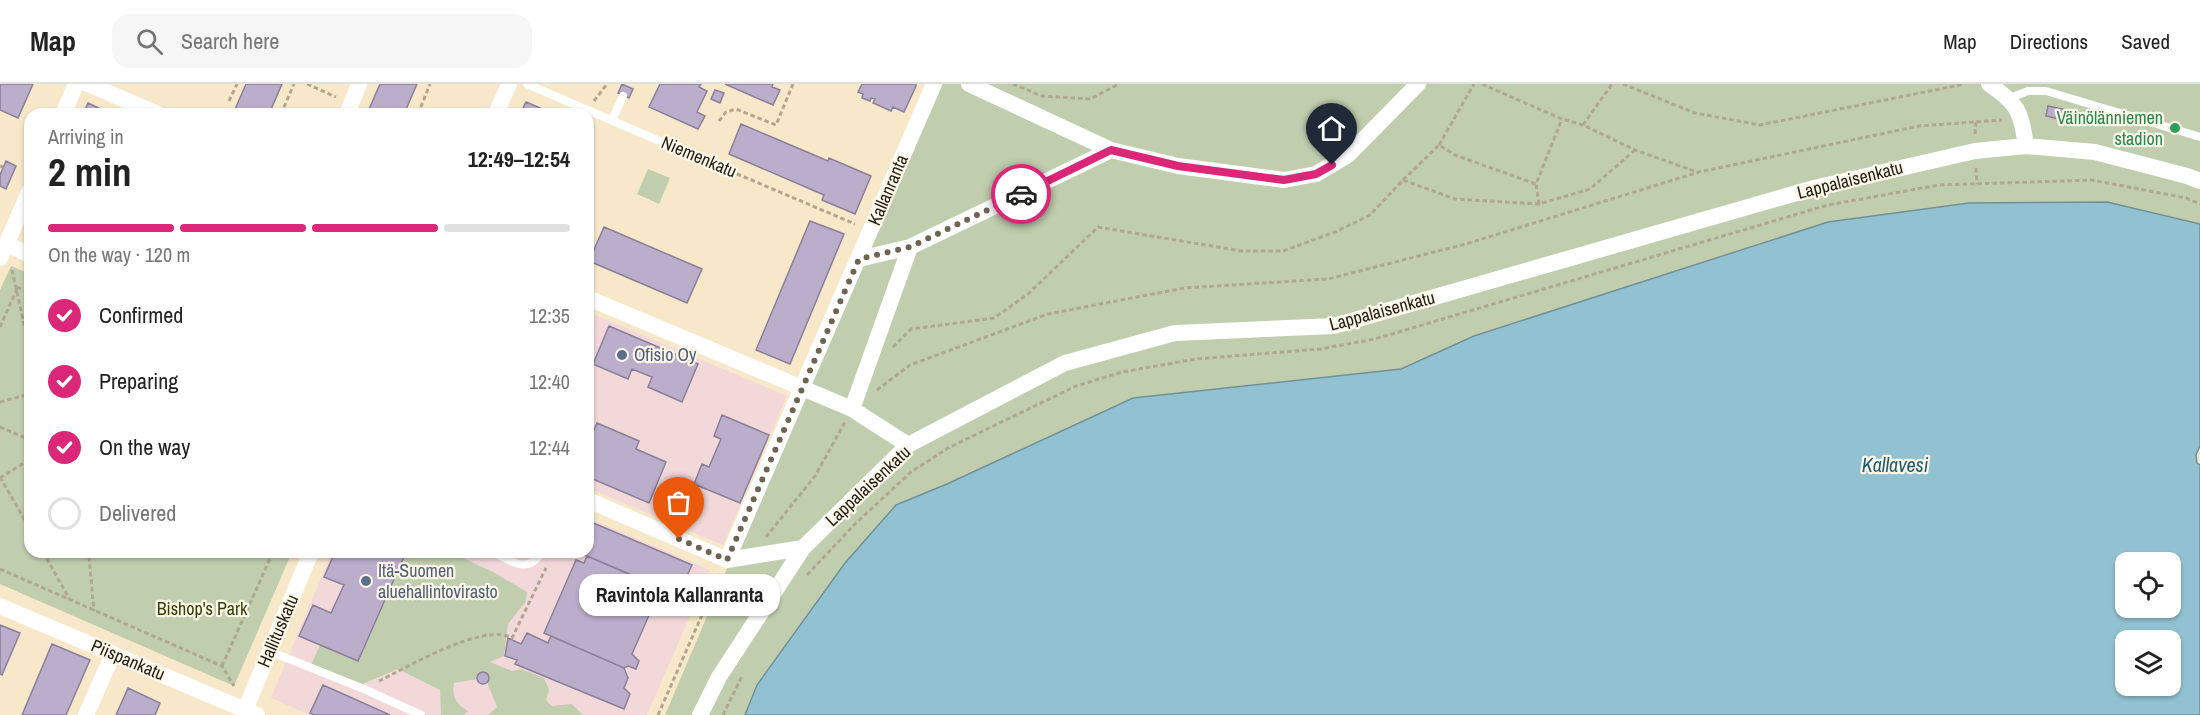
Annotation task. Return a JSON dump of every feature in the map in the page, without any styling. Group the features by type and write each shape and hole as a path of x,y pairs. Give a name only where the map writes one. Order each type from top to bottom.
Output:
{"street":[{"path":"66,108 76,84"},
{"path":"88,84 144,108"},
{"path":"349,108 359,84"},
{"path":"499,108 509,84"},
{"name":"Kallanranta","path":"724,565 934,84"},
{"path":"969,84 1111,150 1178,166 1284,180 1316,174 1348,155 1418,84"},
{"path":"1989,84 2010,98 2022,119 2026,146"},
{"name":"Lappalaisenkatu","path":"700,715 719,677 803,548 908,445 1065,363 1175,333 1334,326 1814,188 1975,151 2026,146 2095,152 2200,181"},
{"path":"859,259 910,247 1111,150"},
{"path":"24,204 4,252 24,254"},
{"path":"852,409 910,247"},
{"path":"594,301 852,409 908,445"},
{"path":"594,503 724,565 803,548"},
{"name":"Hallituskatu","path":"251,712 269,651 308,558"},
{"name":"Piispankatu","path":"0,606 251,712"},
{"path":"86,715 113,654"}],"lane":[{"name":"Niemenkatu","path":"527,84 583,108"},
{"path":"2010,98 2028,91 2046,91 2200,137"},
{"path":"612,120 623,96"},
{"name":"Niemenkatu","path":"594,112 714,164"},
{"path":"506,558 525,566 532,564 538,558"},
{"path":"269,651 364,689 421,715"}],"path":[{"path":"229,101 237,84"},
{"path":"284,108 294,84"},
{"path":"306,84 336,97"},
{"path":"420,108 430,84"},
{"path":"589,108 607,84"},
{"path":"719,121 726,112 736,109 776,125 793,84"},
{"path":"1013,84 1042,96 1089,99 1119,84"},
{"path":"888,352 911,329 994,318 1028,294 1098,227 1241,251 1283,251 1335,232 1370,215 1439,145 1474,84"},
{"path":"1482,84 1562,119 1583,125 1635,150 1699,172"},
{"path":"1583,125 1612,84"},
{"path":"1623,84 1695,113 1760,125 1965,84"},
{"path":"1539,204 1536,184 1562,119"},
{"path":"877,390 910,366 1048,314 1184,288 1328,279 1466,244 1699,172 1919,126 2022,119"},
{"path":"1439,145 1455,155 1536,184"},
{"path":"1403,180 1455,199 1539,204 1590,189 1635,150"},
{"name":"Niemenkatu","path":"714,164 870,230"},
{"path":"804,578 856,523 910,472 948,448 1076,386 1122,372 1196,359 1320,349 1375,339 1828,205 1939,185 2092,180 2186,198 2200,204"},
{"path":"4,252 17,287 24,321"},
{"path":"17,287 24,290"},
{"path":"0,327 17,287"},
{"path":"0,402 24,396"},
{"path":"766,537 814,476 852,409"},
{"path":"0,428 24,438"},
{"path":"24,464 0,478 24,519"},
{"path":"46,558 71,600"},
{"path":"89,558 94,610"},
{"path":"222,666 270,558"},
{"path":"658,715 724,565"},
{"path":"0,569 222,666 234,686"},
{"path":"364,689 469,639 498,633 512,638 536,586"},
{"path":"723,715 746,667"}],"shaded area":[{"path":"594,315 787,396 723,545 594,491"},
{"path":"594,521 710,570 647,715 310,715 271,698 329,558 594,558"}],"green space":[{"path":"933,84 2200,84 2200,224 2107,202 1511,324 1474,336 1401,369 1349,375 958,715 665,715"},
{"path":"648,169 670,178 659,204 637,194"},
{"name":"Bishop's Park","path":"11,266 24,271 24,558 289,558 234,686 0,584 0,290"},
{"path":"403,558 463,558 495,573 527,592 526,601 508,624 504,656 490,662 512,671 521,669 544,678 549,690 546,700 552,706 572,704 583,715 488,715 497,707 487,682 488,674 483,671 477,679 454,683 456,700 468,711 464,715 441,715 440,690 398,669 360,685 311,665 320,645 358,661"}],"water":[{"name":"Kallavesi","path":"2107,202 2200,224 2200,446 2196,455 2197,463 2200,465 2200,715 745,715 757,685 845,563 896,505 947,484 1133,398 1401,369 1474,336 1828,222 1969,203"}],"building":[{"path":"0,84 33,84 18,118 0,110"},
{"path":"246,84 282,84 272,108 236,108"},
{"path":"380,84 417,84 407,108 370,108"},
{"path":"622,84 633,89 629,98 618,93"},
{"path":"660,84 701,84 699,87 707,91 697,112 705,116 698,129 649,107"},
{"path":"725,84 773,84 772,87 780,90 773,105"},
{"path":"862,84 916,84 916,86 904,112 893,107 891,111 873,103 875,99 871,98 870,101 862,98 863,94 858,92"},
{"path":"715,90 724,93 720,103 711,99"},
{"path":"526,102 540,108 523,108"},
{"path":"88,103 98,108 86,108"},
{"path":"2048,106 2082,113 2080,124 2046,116"},
{"path":"741,124 828,161 829,158 871,176 855,214 822,200 824,195 729,154"},
{"path":"6,161 16,166 6,189 0,186 0,175"},
{"path":"810,221 844,234 790,364 756,350"},
{"path":"604,227 702,269 687,303 594,263 594,250"},
{"path":"609,326 698,364 682,402 648,387 652,377 632,369 628,379 594,364"},
{"path":"722,415 769,435 740,503 694,484 702,464 709,467 721,439 714,436"},
{"path":"597,423 639,441 636,449 666,462 649,503 594,480 594,430"},
{"path":"594,523 692,565 686,578 693,582 686,598 592,558 594,558"},
{"path":"332,558 403,558 358,661 299,636 313,605 331,613 344,585 324,577"},
{"path":"586,558 592,558 661,588 632,654 639,661 636,669 628,666 624,668 544,633 576,560 584,563"},
{"path":"0,625 20,633 2,675 0,674"},
{"path":"527,633 548,643 551,636 624,668 628,678 624,688 630,694 624,709 515,664 517,660 505,656 508,638 521,644"},
{"path":"52,644 90,660 66,715 22,715"},
{"path":"483,672 489,678 483,684 477,678"},
{"path":"323,685 390,715 314,715 310,713"},
{"path":"128,688 160,703 155,715 116,715"}],"way so far":[{"path":"679,539 727,560 859,259 910,247 1021,194"}],"place":[{"name":"Väinölänniemen stadion","path":"2175,128"},
{"name":"Ofisio Oy","path":"622,355"},
{"name":"Ravintola Kallanranta","path":"679,539"},
{"name":"Itä-Suomen aluehallintovirasto","path":"366,581"}],"route":[{"path":"1021,194 1111,150 1178,166 1284,180 1316,174 1332,165"}]}
